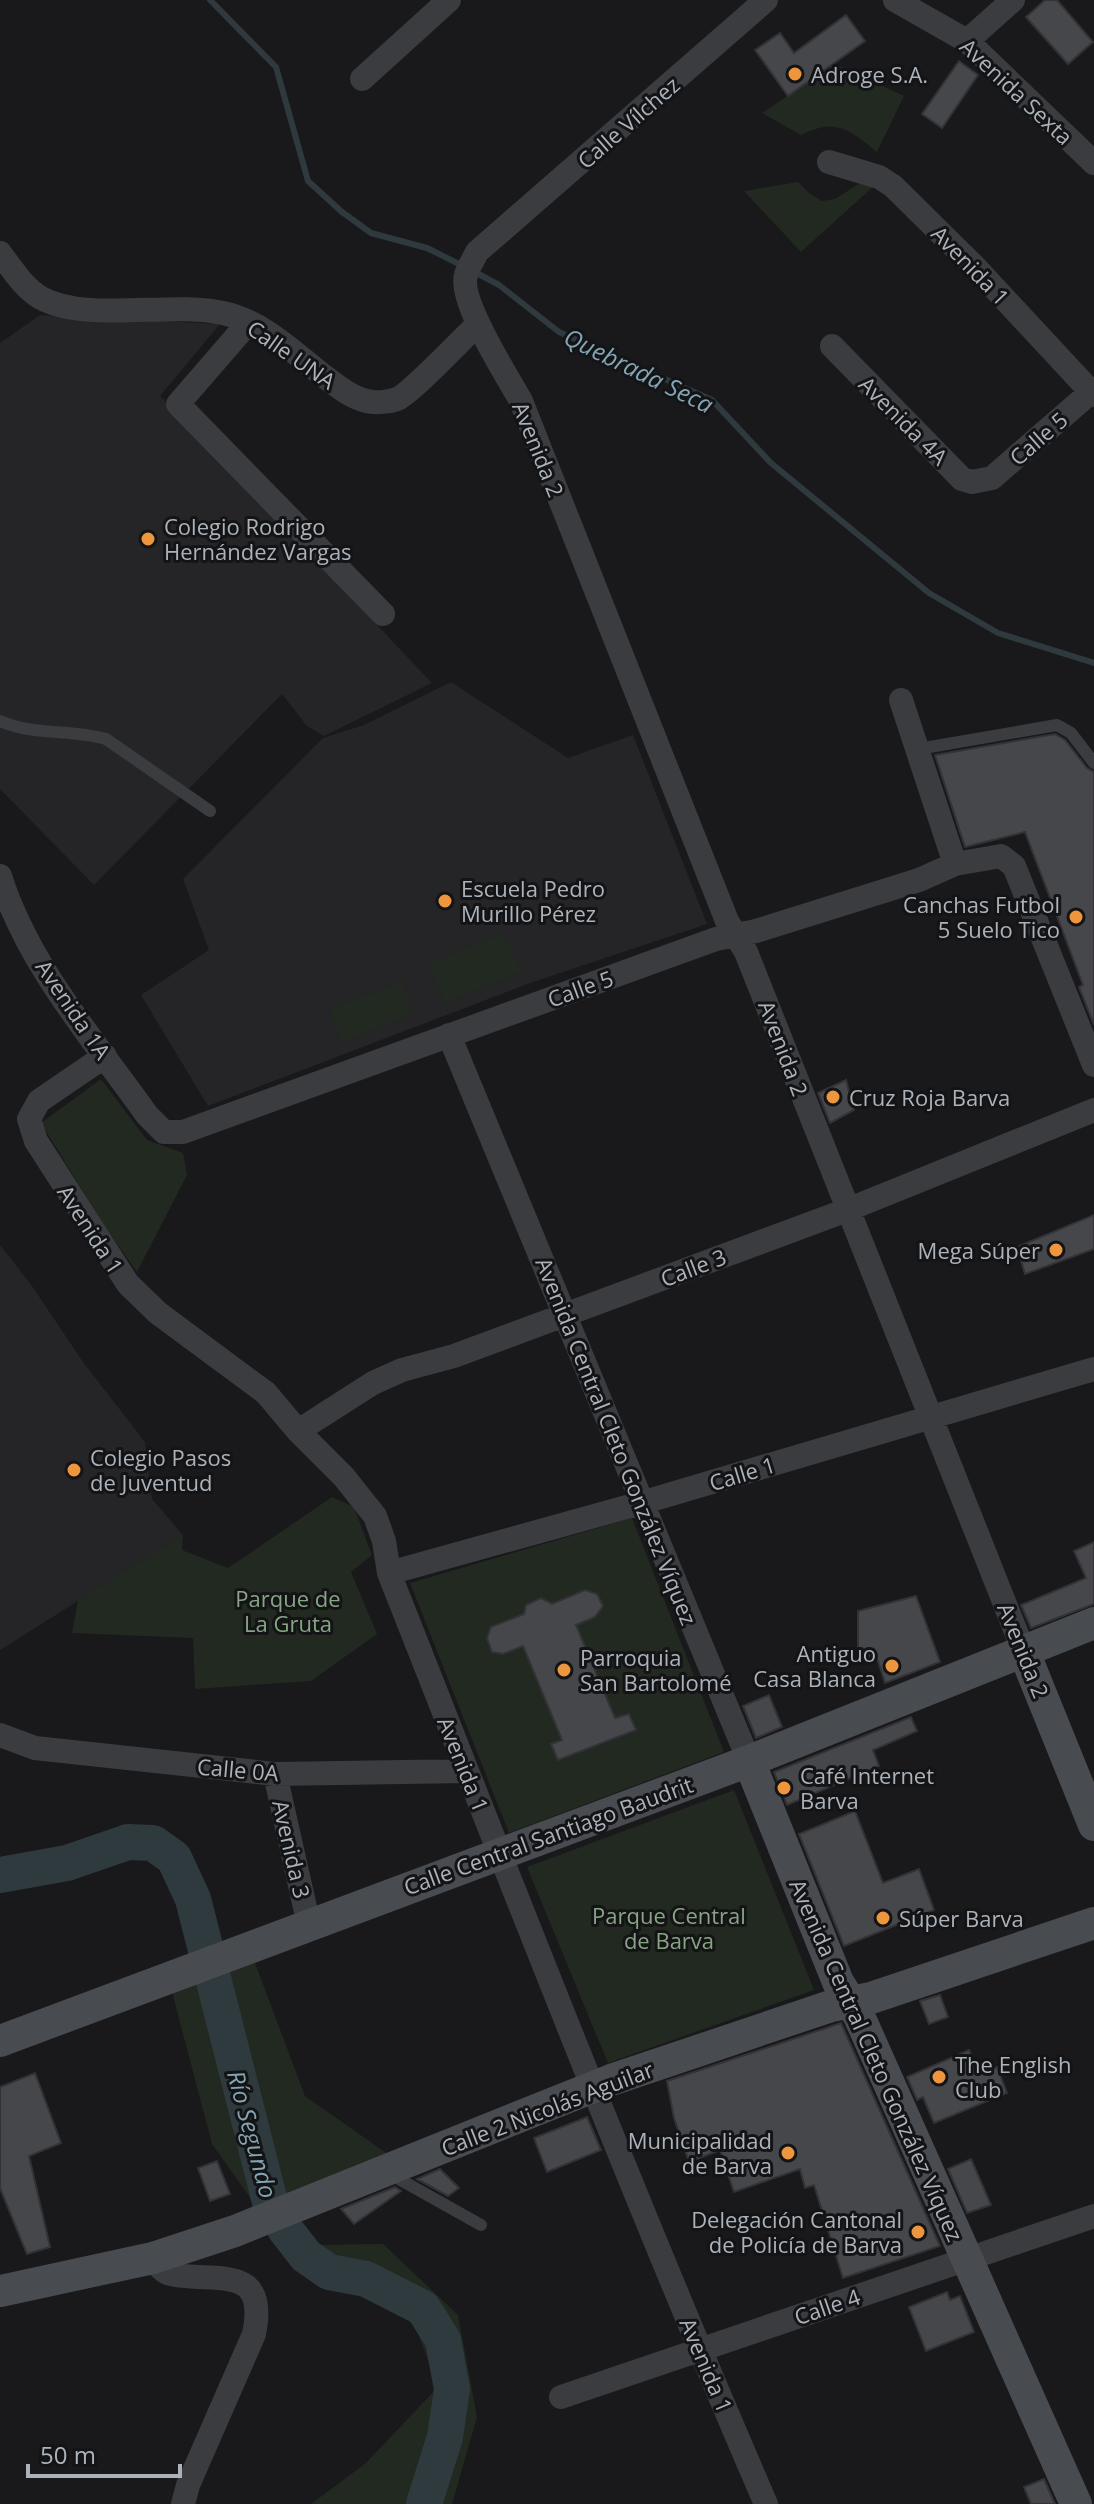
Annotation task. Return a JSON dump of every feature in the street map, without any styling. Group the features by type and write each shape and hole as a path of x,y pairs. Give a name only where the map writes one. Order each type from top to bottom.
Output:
{"main road":[{"name":"Calle Central Santiago Baudrit","path":"0,2041 749,1761 1094,1623"},
{"name":"Avenida 2","path":"1024,1652 1094,1825"},
{"name":"Avenida Central Cleto González Víquez","path":"749,1761 838,1982 851,2002 1076,2504"},
{"name":"Calle 2 Nicolás Aguilar","path":"0,2291 153,2258 235,2231 594,2088 831,2006 1094,1923"}],"street":[{"path":"362,79 449,0"},
{"name":"Calle Vílchez","path":"465,276 483,248 766,0"},
{"name":"Avenida Sexta","path":"895,0 967,41 1092,156"},
{"path":"967,41 1013,0"},
{"name":"Avenida 1","path":"829,162 879,177 893,186 975,267 1092,394"},
{"name":"Calle UNA","path":"0,253 20,281 40,297 61,306 122,310 197,309 223,313 249,322 274,337 345,393 373,402 399,398 478,324"},
{"name":"Avenida 2","path":"465,276 466,290 478,324 521,401 727,921 746,952 1024,1652"},
{"path":"249,322 178,404 383,614"},
{"name":"Avenida 4A","path":"832,346 962,479 983,481"},
{"name":"Calle 5","path":"983,481 992,478 1092,394"},
{"path":"901,700 955,864"},
{"name":"Calle 5","path":"164,1132 183,1132 716,939 756,931 919,880 955,864 1001,856 1014,866 1094,1065"},
{"name":"Avenida 1A","path":"0,876 10,908 53,983 147,1115 164,1132"},
{"name":"Avenida Central Cleto González Víquez","path":"449,1035 749,1761"},
{"name":"Avenida 1","path":"105,1056 39,1101 29,1119 36,1141 128,1284 158,1313 266,1393 298,1431 344,1477 375,1516 384,1541 389,1573 467,1771 699,2350 766,2504"},
{"name":"Calle 3","path":"298,1431 373,1383 402,1370 454,1356 847,1210 1094,1110"},
{"name":"Calle 1","path":"389,1573 641,1503 1094,1369"},
{"name":"Calle 0A","path":"6,1736 35,1748 275,1774 467,1771"},
{"name":"Avenida 3","path":"275,1774 309,1925"},
{"name":"Calle 4","path":"561,2397 1094,2216"},
{"path":"153,2258 159,2268 170,2274 235,2280 251,2293 256,2306 254,2334 188,2485 183,2504"}],"lane":[{"path":"0,721 16,728 86,733 106,739 210,811"},
{"path":"918,749 1057,725 1071,733 1094,763"},
{"path":"385,2171 481,2225"}],"shaded area":[{"name":"Colegio Rodrigo Hernández Vargas","path":"40,315 220,324 160,396 432,683 324,736 307,726 282,694 94,885 0,789 0,343"},
{"name":"Escuela Pedro Murillo Pérez","path":"451,682 568,758 633,735 707,924 533,982 208,1106 141,995 209,950 183,879 323,738 364,725"},
{"name":"Colegio Pasos de Juventud","path":"0,1245 30,1283 83,1362 145,1442 152,1499 183,1535 0,1650"}],"green space":[{"path":"835,64 904,96 877,152 841,128 823,127 801,135 762,113"},
{"path":"866,179 874,186 801,252 744,191 798,182 822,201 835,199"},
{"path":"503,933 522,972 445,1003 429,963"},
{"path":"401,982 414,1013 342,1042 329,1010"},
{"path":"101,1079 147,1140 183,1153 187,1175 137,1272 105,1227 41,1123"},
{"name":"Parque de La Gruta","path":"332,1497 354,1507 372,1555 351,1572 377,1634 311,1681 195,1689 193,1638 72,1633 78,1600 183,1535 182,1550 228,1568"},
{"path":"632,1518 724,1752 509,1833 410,1583","holes":["585,1590 597,1594 602,1607 595,1617 576,1625 615,1718 629,1714 636,1730 558,1760 551,1745 562,1740 523,1646 503,1654 492,1652 487,1638 491,1627 524,1614 526,1605 541,1598 552,1604"]},
{"name":"Parque Central de Barva","path":"734,1790 814,1990 608,2063 527,1867"},
{"path":"255,1963 305,2096 392,2157 256,2206 212,2144 172,1992"},
{"path":"383,2244 458,2315 477,2417 452,2504 311,2504 366,2463 438,2387 404,2296 313,2245"}],"building":[{"path":"1045,0 1057,0 1093,42 1068,64 1026,17"},
{"name":"Adroge S.A.","path":"846,15 865,41 788,96 755,50 780,33 794,53"},
{"path":"959,61 978,75 942,128 922,114"},
{"name":"Canchas Futbol 5 Suelo Tico","path":"1055,734 1065,740 1087,768 1094,772 1094,1025 1079,987 1083,985 1025,832 965,847 935,755"},
{"name":"Cruz Roja Barva","path":"846,1080 854,1110 830,1123 818,1093"},
{"name":"Mega Súper","path":"1094,1215 1094,1249 1025,1274 1017,1247"},
{"path":"1094,1542 1094,1604 1031,1628 1021,1605 1086,1578 1074,1551"},
{"name":"Parroquia San Bartolomé","path":"585,1590 597,1594 603,1606 595,1617 576,1625 615,1718 629,1714 636,1730 558,1760 551,1744 562,1740 523,1646 503,1654 492,1652 487,1638 491,1627 524,1614 526,1605 541,1598 552,1604"},
{"path":"916,1596 940,1662 885,1683 876,1655 858,1660 858,1611"},
{"path":"769,1695 782,1727 756,1738 743,1706"},
{"path":"911,1717 917,1731 873,1750 879,1766 787,1805 774,1772"},
{"path":"855,1811 883,1883 919,1869 934,1910 844,1946 799,1834"},
{"path":"940,1995 948,2017 929,2024 920,2001"},
{"name":"Municipalidad de Barva","path":"841,2023 940,2246 843,2278 814,2185 805,2188 800,2169 734,2192 720,2150 689,2162 674,2118 667,2081"},
{"path":"969,2050 980,2074 997,2067 1007,2093 934,2123 923,2097 917,2100 907,2077"},
{"path":"35,2073 61,2143 29,2156 50,2247 27,2254 0,2188 0,2087"},
{"path":"587,2117 601,2150 547,2172 534,2138"},
{"path":"971,2159 991,2205 967,2213 948,2169"},
{"path":"217,2161 230,2194 210,2201 198,2168"},
{"path":"440,2169 459,2188 448,2196 417,2179"},
{"path":"395,2187 401,2191 354,2224 341,2209"},
{"path":"947,2292 950,2300 960,2296 974,2332 926,2351 909,2307"},
{"path":"1044,2479 1055,2504 1031,2504 1024,2487"}],"waterway":[{"name":"Quebrada Seca","path":"210,0 276,67 308,181 371,233 427,248 463,266"},
{"name":"Quebrada Seca","path":"473,271 499,285 559,332 712,400 771,463 929,593 998,633 1094,663"},
{"name":"Río Segundo","path":"0,1875 67,1863 128,1842 153,1843 174,1858 193,1899 270,2202 285,2229 306,2256 329,2272 366,2279 423,2308 443,2340 452,2389 445,2437 424,2504"}],"place":[{"name":"Adroge S.A.","path":"795,74"},
{"name":"Colegio Rodrigo Hernández Vargas","path":"148,539"},
{"name":"Escuela Pedro Murillo Pérez","path":"445,901"},
{"name":"Canchas Futbol 5 Suelo Tico","path":"1076,917"},
{"name":"Cruz Roja Barva","path":"833,1097"},
{"name":"Mega Súper","path":"1056,1250"},
{"name":"Colegio Pasos de Juventud","path":"74,1470"},
{"name":"Antiguo Casa Blanca","path":"892,1666"},
{"name":"Parroquia San Bartolomé","path":"564,1670"},
{"name":"Café Internet Barva","path":"784,1788"},
{"name":"Súper Barva","path":"883,1918"},
{"name":"The English Club","path":"939,2077"},
{"name":"Municipalidad de Barva","path":"788,2153"},
{"name":"Delegación Cantonal de Policía de Barva","path":"918,2232"}]}
